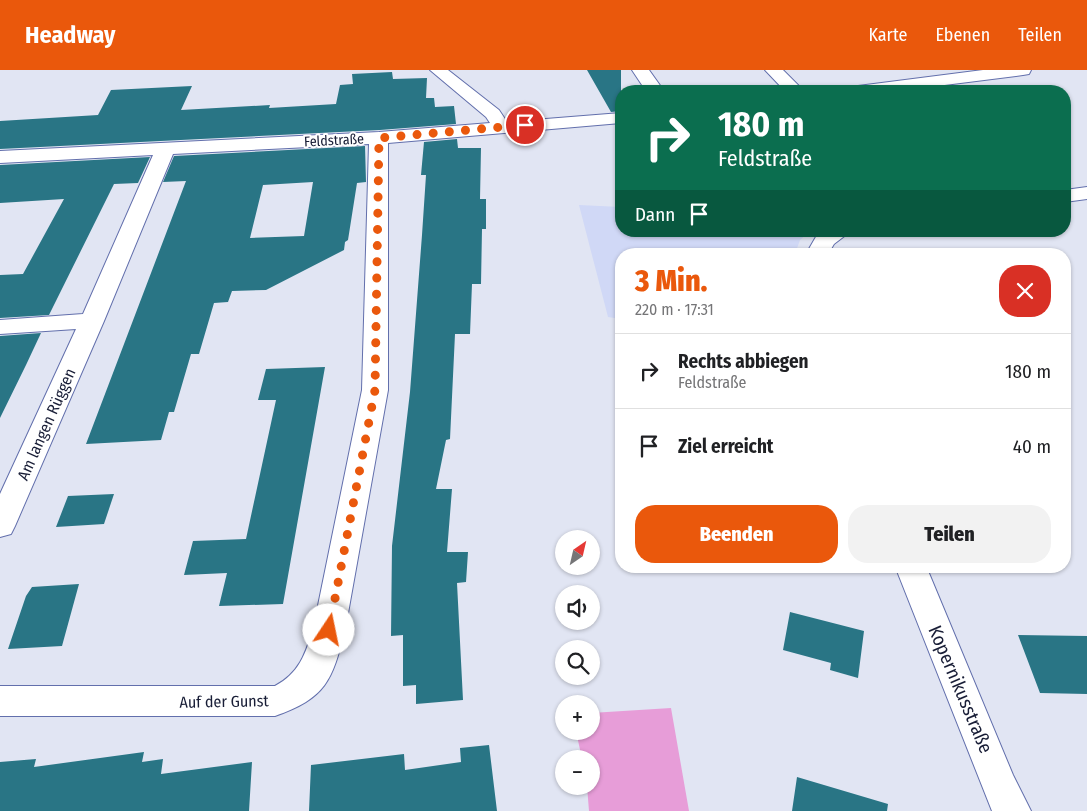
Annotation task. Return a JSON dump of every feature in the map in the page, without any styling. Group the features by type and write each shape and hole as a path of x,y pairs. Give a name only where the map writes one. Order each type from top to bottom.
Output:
{"street":[{"path":"438,70 493,114 501,127"},
{"path":"640,70 651,85"},
{"path":"773,70 789,85"},
{"path":"905,85 1021,70"},
{"name":"Feldstraße","path":"0,169 163,154 615,118"},
{"name":"Auf der Gunst","path":"0,702 275,701 291,696 301,689 320,665 329,630 375,390 379,138"},
{"name":"Feldstraße","path":"0,157 163,154"},
{"name":"Am langen Rüggen","path":"0,526 92,322 163,154"},
{"path":"1071,195 1087,193"},
{"path":"819,248 830,237"},
{"path":"0,327 92,322"},
{"name":"Kopernikusstraße","path":"913,573 999,785 1012,811"}],"shaded area":[{"path":"579,205 615,207 615,237 803,237 797,248 615,248 615,318 608,317"},
{"path":"671,708 689,811 589,811 588,795 600,795 600,750 580,750 578,740 600,740 600,712"}],"building":[{"path":"587,70 621,70 621,85 615,85 615,112 611,112"},
{"path":"392,72 393,79 427,78 426,98 434,98 435,107 454,106 456,124 380,130 0,149 0,121 98,115 111,90 192,86 181,110 270,105 269,108 336,104 340,85 353,84 352,74"},
{"path":"457,139 458,148 481,148 480,199 486,199 486,229 482,229 481,284 472,284 470,334 455,334 450,439 446,440 436,489 452,489 447,552 468,552 466,582 457,583 463,700 416,704 416,685 403,686 403,635 391,636 392,546 410,392 426,175 421,175 424,142"},
{"path":"365,146 366,182 357,183 348,240 345,242 344,250 266,290 232,291 228,302 214,303 199,354 191,354 174,412 169,412 161,440 86,444 186,181 163,182 174,156","holes":["313,182 304,236 250,238 263,185"]},
{"path":"150,157 138,183 114,184 49,315 0,318 0,275 23,274 64,199 0,203 0,165"},
{"path":"41,333 26,365 0,418 0,336"},
{"path":"325,367 283,604 219,606 227,573 184,575 193,541 246,539 276,400 258,400 266,369"},
{"path":"114,494 104,524 56,527 68,496"},
{"path":"79,584 62,646 8,649 26,596 32,587"},
{"path":"790,612 864,631 858,678 830,670 831,663 783,650"},
{"path":"1018,635 1087,636 1087,694 1040,693"},
{"path":"489,745 497,811 309,811 311,765 404,754 405,770 461,762 460,748"},
{"path":"144,752 142,762 163,759 161,774 252,762 249,811 0,811 0,762 36,759 34,767"},
{"path":"797,777 888,804 887,811 792,811"}],"route":[{"path":"329,630 375,390 379,138 525,125"}]}
